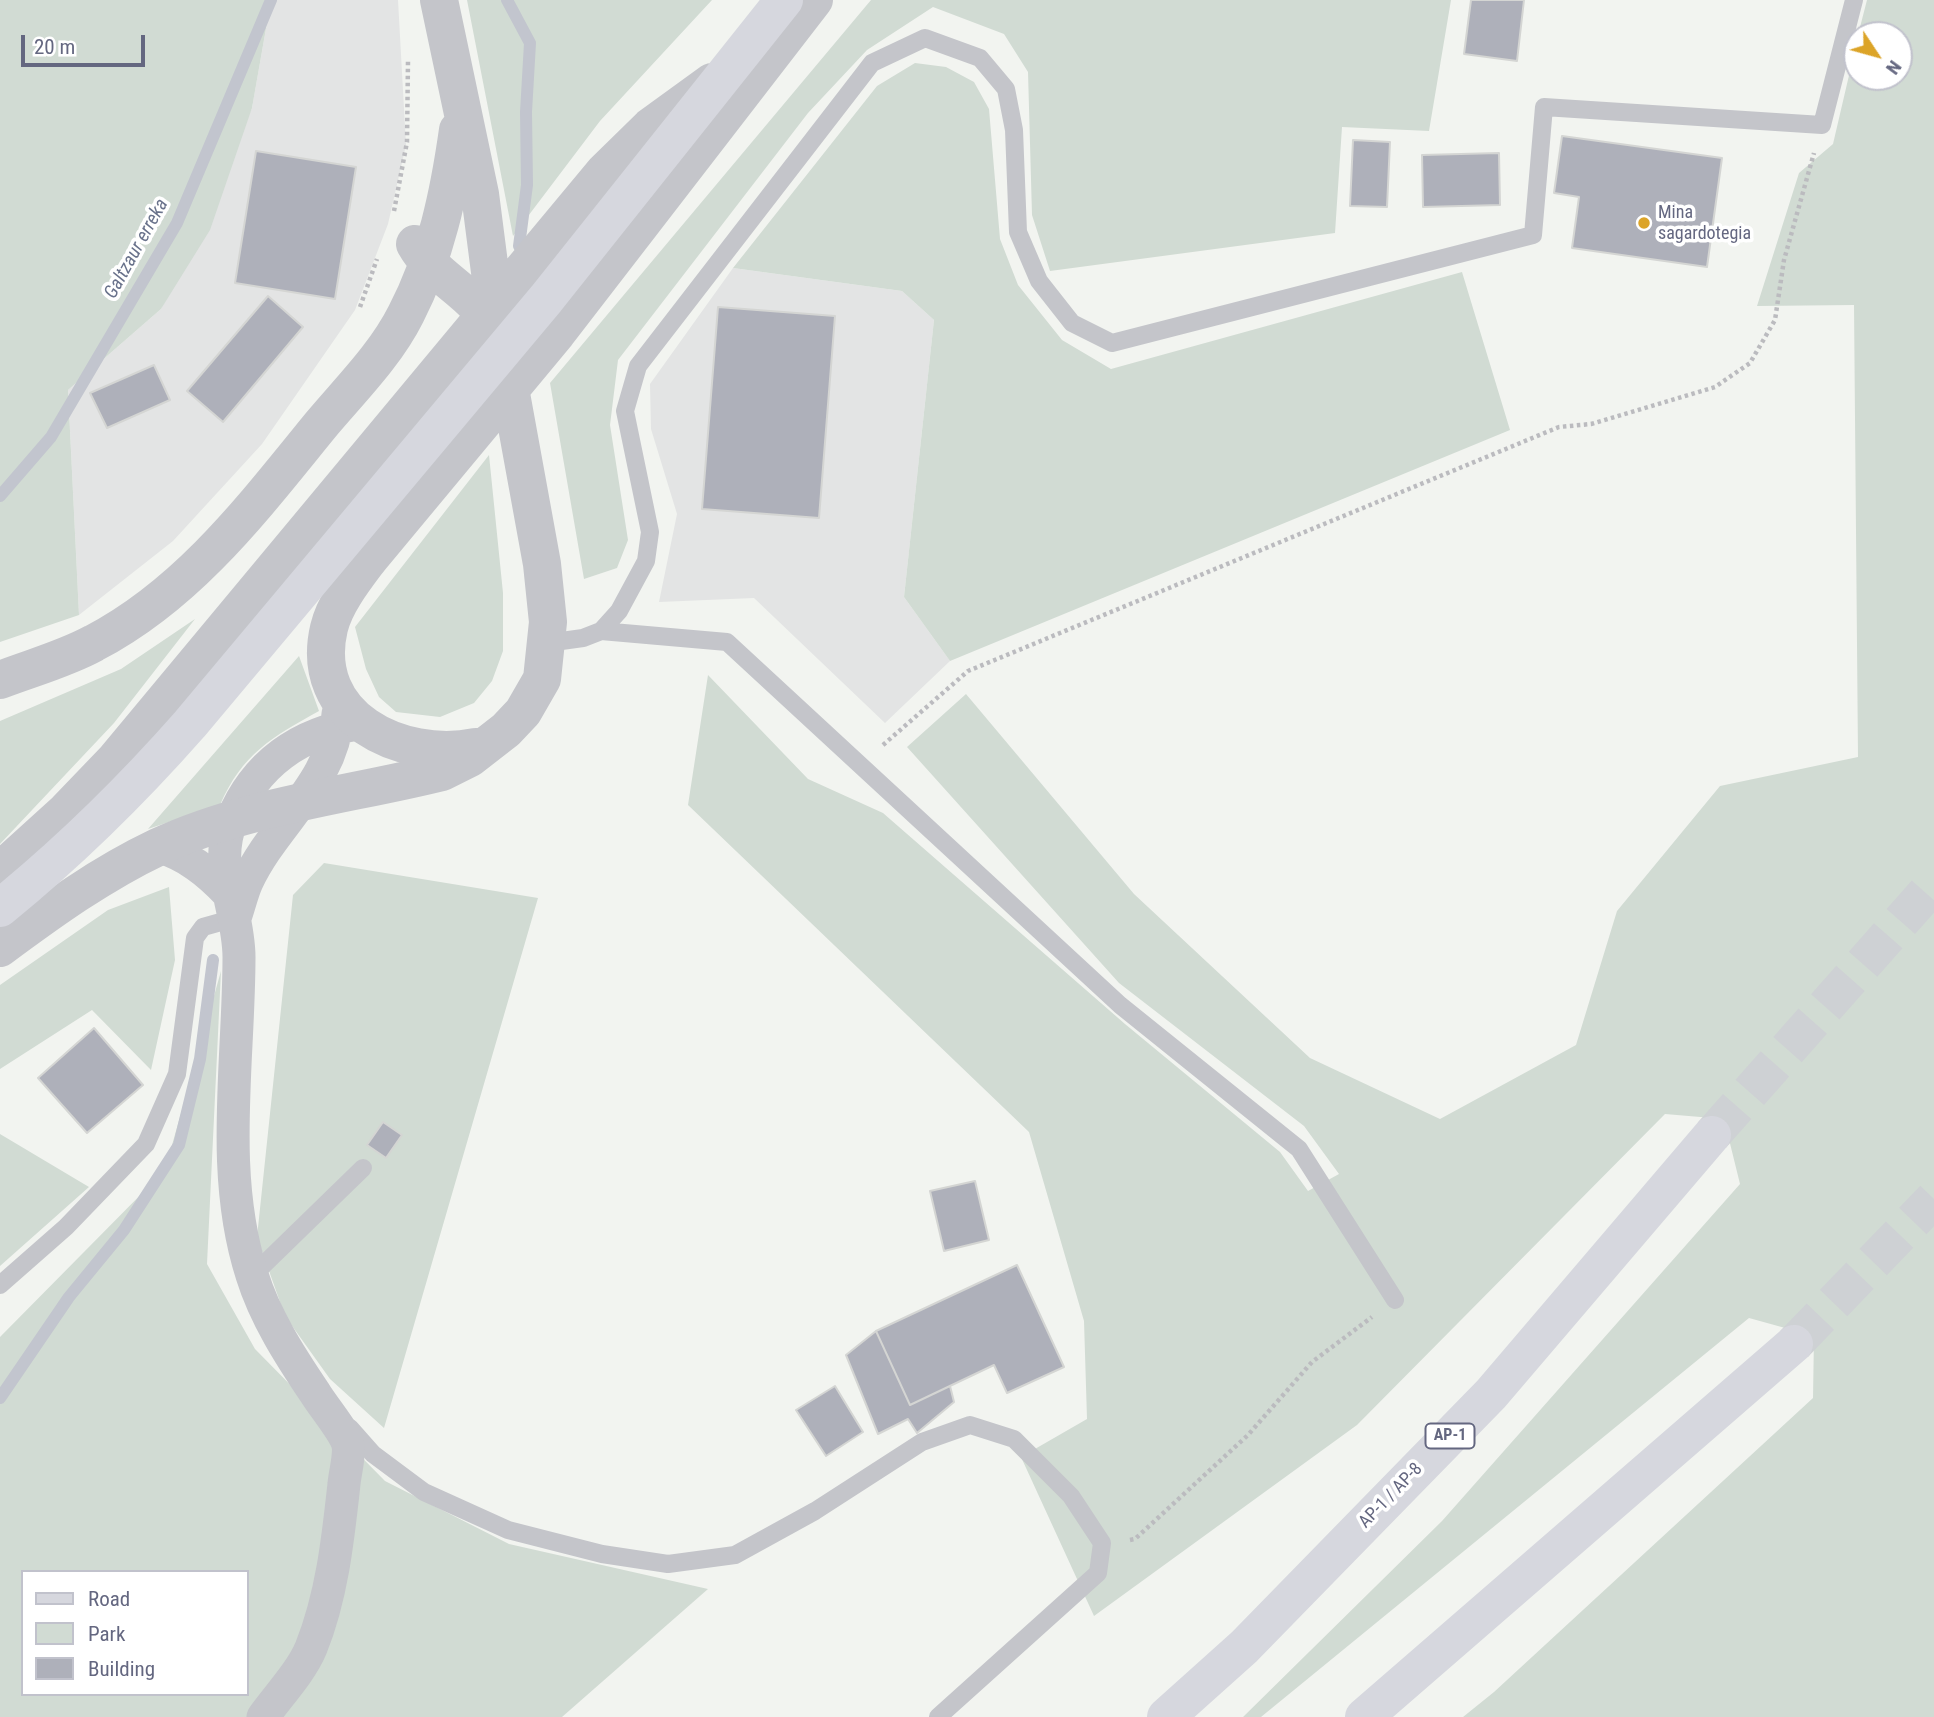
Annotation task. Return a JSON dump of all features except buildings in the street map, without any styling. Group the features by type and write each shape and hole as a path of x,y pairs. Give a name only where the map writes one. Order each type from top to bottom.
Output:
{"main road":[{"path":"0,908 47,870 133,788 471,412 551,316 722,75 784,0"},
{"name":"AP-1 / AP-8","path":"1166,1717 1244,1647 1492,1394 1712,1135"},
{"path":"1364,1717 1794,1344"}],"street":[{"path":"551,316 814,0"},
{"path":"0,948 69,898 159,847 230,822 442,772 470,758 494,740 523,712 542,680 548,643 542,564 462,106 442,16"},
{"path":"331,413 366,353 410,241 433,161 443,82 442,16"},
{"path":"0,871 66,811 114,760 604,171 650,127 722,75"},
{"path":"0,680 94,643 139,615 192,573 232,533 388,344 406,315 410,241 452,174 462,106"},
{"path":"410,241 455,233 488,250"},
{"path":"410,241 477,303 489,318 505,358"},
{"path":"406,315 435,303 477,303"},
{"path":"232,906 303,803 345,717 325,653 329,625 370,558 471,412"},
{"path":"345,717 378,735 433,750 459,750 494,740"},
{"path":"263,1717 310,1650 336,1560 348,1444 301,1373 262,1303 238,1229 233,1122 239,955 232,906 223,870 230,822 253,781 273,759 300,740 345,717"},
{"path":"159,847 178,853 196,864 232,906"}],"lane":[{"path":"548,643 583,638 601,631 620,611 646,561 650,532 625,411 638,366 872,62 925,38 980,58 1006,89 1014,130 1018,232 1039,281 1072,323 1112,343 1533,235 1544,107 1822,125 1854,0"},
{"path":"601,631 727,642 1120,1005 1299,1149 1395,1300"},
{"path":"0,1285 66,1227 146,1144 177,1074 195,938 203,927 232,906"},
{"path":"252,1276 363,1168"},
{"path":"301,1373 373,1454 424,1492 508,1530 602,1555 668,1564 735,1555 815,1511 922,1442 970,1425 1014,1439 1071,1496 1102,1544 1098,1573 938,1717"}],"path":[{"path":"354,318 410,241 408,55"},
{"path":"861,764 968,671 1559,428 1591,424 1715,387 1750,363 1775,320 1784,260 1822,125"},
{"path":"1102,1544 1135,1539 1248,1436 1312,1362 1395,1300"}],"shaded area":[{"path":"271,0 398,0 406,145 388,224 355,310 262,444 173,541 79,615 68,390 161,309 252,108"},
{"path":"733,268 902,291 934,320 904,597 950,661 885,723 754,598 659,602 677,514 651,429 650,384"}],"green space":[{"path":"0,0 271,0 252,108 210,230 161,309 68,390 79,615 0,642"},
{"path":"467,0 712,0 600,121 513,236"},
{"path":"871,0 1451,0 1429,131 1342,127 1335,233 1050,271 1032,215 1028,72 1004,34 933,7 867,50 808,113 618,360 610,425 628,540 617,568 584,579 550,383"},
{"path":"1867,0 1934,0 1934,1717 1463,1717 1494,1692 1813,1398 1814,1336 1749,1318 1261,1717 1243,1717 1442,1521 1740,1184 1724,1119 1665,1114 1357,1425 1094,1616 1021,1457 1087,1419 1084,1321 1029,1132 688,805 708,675 808,779 883,813 1125,1024 1280,1152 1308,1191 1339,1174 1304,1126 1119,983 907,747 966,694 1134,894 1310,1058 1440,1119 1576,1045 1617,911 1720,786 1858,757 1854,305 1757,306 1799,173 1833,144 1845,91 1913,91 1913,21 1862,21"},
{"path":"915,63 946,67 974,82 989,109 1000,239 1018,285 1062,340 1111,369 1462,272 1510,430 950,661 904,597 934,320 902,291 733,268 877,86"},
{"path":"489,455 503,593 503,651 492,681 474,703 440,717 396,712 379,697 366,669 355,627"},
{"path":"195,619 114,723 0,844 0,721 121,669"},
{"path":"299,656 319,711 287,729 260,749 238,772 220,805 148,829"},
{"path":"324,863 538,898 384,1428 330,1379 285,1316 257,1237 293,895"},
{"path":"169,887 175,960 151,1070 92,1010 0,1069 0,985 108,910"},
{"path":"221,971 207,1264 255,1349 385,1481 509,1544 708,1589 562,1717 0,1717 0,1337 165,1170"},
{"path":"0,1134 89,1187 0,1266"}],"waterway":[{"name":"Galtzaur erreka","path":"0,496 51,437 177,223 271,0"},
{"path":"507,0 530,43 526,112 527,185 519,246"},
{"path":"0,1398 69,1297 124,1230 179,1145 200,1059 213,960"}],"tunnel":[{"path":"1712,1135 1934,884"},
{"path":"1794,1344 1934,1199"}],"place":[{"name":"Mina sagardotegia","path":"1644,223"}]}
